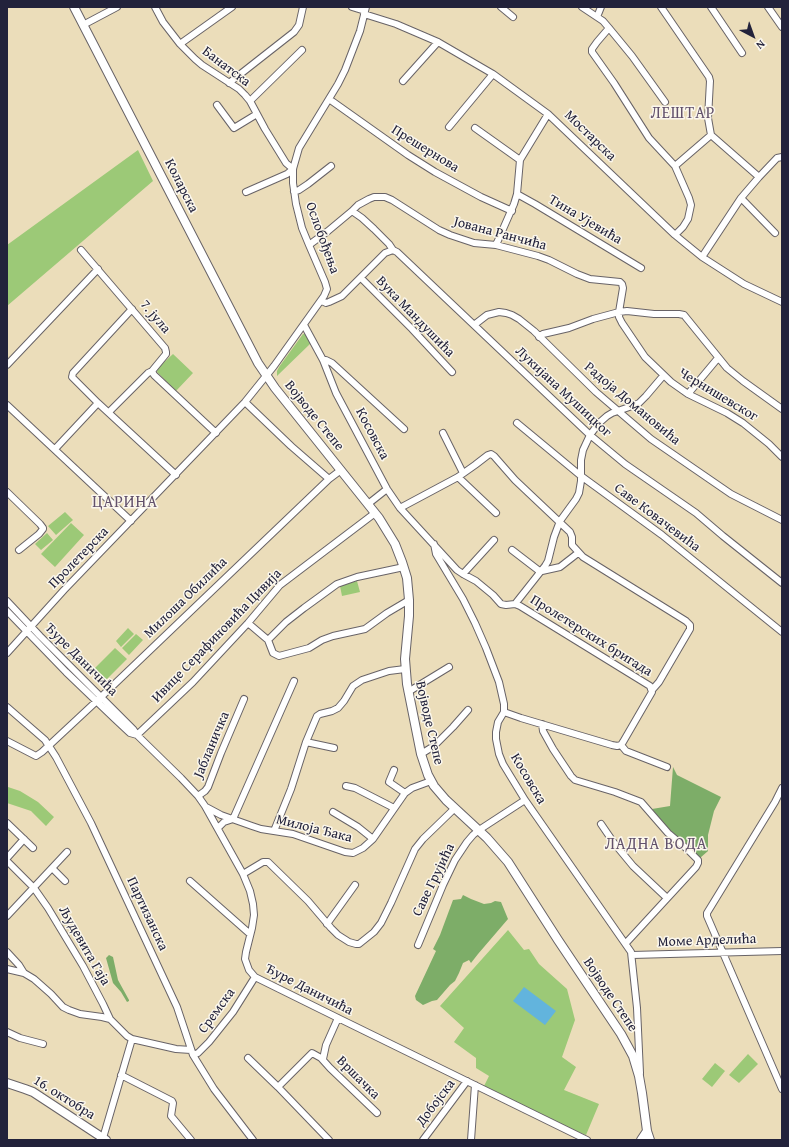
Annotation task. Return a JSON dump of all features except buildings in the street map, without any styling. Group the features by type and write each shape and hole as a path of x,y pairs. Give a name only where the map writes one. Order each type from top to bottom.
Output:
{"main road":[{"name":"Коларска","path":"74,7 246,342 267,376"},
{"name":"Војводе Степе","path":"267,376 375,513 392,538 407,578 409,616 405,669 408,692 421,754 426,770 431,781 441,795 479,830 499,851 512,868 616,1026 629,1048 639,1076 647,1131 650,1140"},
{"name":"16. октобра","path":"7,1084 33,1092 104,1139"},
{"path":"641,1140 647,1131"}],"street":[{"path":"83,25 117,7"},
{"name":"Банатска","path":"155,7 163,22 180,44 202,65 243,92 250,101 286,163 293,169"},
{"path":"180,44 232,7"},
{"path":"229,83 294,32 299,25 303,7"},
{"path":"352,7 365,11"},
{"path":"501,7 513,17"},
{"path":"582,7 603,21 632,56 665,102"},
{"path":"598,17 601,7"},
{"path":"661,7 709,76 708,118 711,135 759,177"},
{"path":"711,7 742,53"},
{"path":"768,7 782,27"},
{"name":"Мостарска","path":"365,11 438,42 493,74 548,114 675,235 702,257 744,284 782,302"},
{"name":"Ослобођења","path":"267,376 322,301 326,292 325,282 302,228 292,176 300,148 338,84 350,59 365,11"},
{"path":"609,28 592,49 593,54 614,83 649,138 675,166 690,198 691,206 688,219 675,235"},
{"path":"403,81 438,42"},
{"path":"250,101 302,50"},
{"path":"449,127 493,74"},
{"name":"Прешернова","path":"329,100 435,172 512,212"},
{"path":"217,105 234,128 257,114"},
{"path":"496,245 512,212 517,194 520,160 548,114"},
{"path":"475,128 520,160"},
{"path":"675,166 711,135"},
{"path":"702,257 741,198 777,158 782,157"},
{"path":"294,192 308,184 331,166"},
{"path":"246,192 287,174 293,169"},
{"name":"Тина Ујевића","path":"517,194 641,268"},
{"name":"Јована Ранчића","path":"309,246 358,205 374,197 385,197 439,230 450,235 474,243 496,245 549,260 590,279 620,282 623,288 618,312"},
{"path":"741,198 775,233"},
{"name":"Лукијана Мушицког","path":"352,211 374,229 393,250 406,260 590,435 625,464 696,513 782,583"},
{"name":"7. јула","path":"81,250 166,350 164,356 152,371"},
{"path":"322,301 329,302 342,296 385,253 393,250"},
{"path":"7,365 98,269"},
{"name":"Вука Мандушића","path":"361,278 452,372"},
{"path":"326,292 334,296 342,296"},
{"path":"132,309 72,375 74,380 176,475"},
{"path":"539,337 544,334 569,328 618,312 627,311 684,315 718,358 735,374 782,409"},
{"name":"Радоја Домановића","path":"474,325 490,314 499,312 512,315 519,319 596,392 651,439 731,494 782,520"},
{"name":"Чернишевског","path":"618,312 622,323 638,348 663,376 688,394 727,413 743,423 769,444 782,457"},
{"name":"Косовска","path":"304,326 323,360 336,393 388,489 400,508 463,574"},
{"path":"688,394 718,358"},
{"path":"323,360 332,363 404,429"},
{"path":"109,412 152,371 154,375 216,433"},
{"name":"Пролетерска","path":"7,652 216,433 267,376"},
{"path":"516,604 548,561 560,521 576,499 581,484 580,466 583,450 590,435 603,419 612,413 639,403 663,376"},
{"path":"55,449 98,402"},
{"path":"245,402 291,446 329,479"},
{"path":"7,405 131,521"},
{"name":"Саве Ковачевића","path":"517,423 581,476 662,535 782,632"},
{"path":"443,433 460,475 496,513"},
{"path":"400,508 460,475 488,455 491,454 494,456 515,480 572,534 572,545 578,553 686,621 690,625 690,629 679,648 659,682 652,690"},
{"name":"Милоша Обилића","path":"7,742 36,756 99,699 329,479 341,470"},
{"path":"368,504 388,489"},
{"path":"7,492 43,528 39,534 19,550"},
{"name":"Ивице Серафиновића Цивија","path":"137,735 193,682 248,623 280,584 375,513"},
{"path":"463,574 494,540"},
{"name":"Косовска","path":"434,544 436,554 466,605 486,648 501,690 504,712 498,722 496,739 503,764 525,800 626,943 632,952 632,955"},
{"path":"512,550 538,570 542,571 560,567 578,553"},
{"path":"268,640 286,622 337,584 358,577 404,567"},
{"name":"Пролетерских бригада","path":"463,574 476,581 493,595 501,604 516,604 520,606 649,685 652,690 651,694 621,745"},
{"path":"248,623 268,640 273,653 279,656 308,648 327,638 365,629 409,600"},
{"name":"Ђуре Даничића","path":"7,601 28,629"},
{"name":"Ђуре Даничића","path":"7,611 28,629 99,699 130,733 137,735 181,778 205,806 243,874 250,891 253,908 253,922 245,959 249,970 255,977 586,1140"},
{"path":"408,692 449,666"},
{"path":"274,831 291,789 306,742 317,716 338,708 353,686 357,683 377,674 405,669"},
{"path":"218,828 224,822 234,819 294,681"},
{"name":"Јабланичка","path":"198,796 208,787 244,699"},
{"name":"Партизанска","path":"7,707 45,740 63,769 90,822 175,1002 192,1052 214,1089 253,1140"},
{"path":"421,754 434,746 468,710"},
{"path":"504,712 612,745 621,745 626,751 668,767"},
{"path":"542,724 543,731 550,743 575,780 629,796 642,802 668,833 694,855 698,861 696,867 626,943"},
{"path":"306,742 334,748"},
{"path":"394,770 389,782 405,793"},
{"name":"Милоја Ђака","path":"205,806 221,815 256,827 302,836 353,853 360,850 373,839 405,793 412,788 431,781"},
{"path":"346,786 355,788 394,808"},
{"path":"782,788 775,802 707,913 708,920 782,1089"},
{"path":"479,830 525,800"},
{"path":"243,874 263,862 268,862 308,901 338,935 353,944 359,944 374,932 381,923 415,849 423,839 455,808"},
{"path":"333,812 354,824 373,839"},
{"path":"7,823 33,848"},
{"path":"600,824 633,866 667,898"},
{"name":"Саве Грујића","path":"418,945 443,884 455,860 467,842 479,830"},
{"path":"7,858 24,839"},
{"path":"7,916 67,852"},
{"name":"Људевита Гаја","path":"7,861 34,888 56,920 83,966 110,1019 123,1033 132,1039"},
{"path":"52,868 65,881"},
{"path":"190,881 250,934"},
{"path":"327,924 355,885"},
{"name":"Моме Арделића","path":"632,955 782,951"},
{"path":"7,952 24,973 40,985 63,1007 80,1014 110,1019"},
{"path":"632,955 640,1063 639,1076"},
{"path":"7,969 24,973"},
{"name":"Сремска","path":"192,1052 198,1053 204,1048 233,1012 255,977"},
{"name":"Вршачка","path":"323,1059 326,1045 338,1018"},
{"path":"7,1032 20,1038 43,1044"},
{"path":"104,1139 132,1039 192,1052"},
{"name":"Вршачка","path":"278,1087 310,1054 318,1056 323,1059 334,1072 377,1113"},
{"path":"248,1058 329,1140"},
{"path":"121,1075 172,1101 171,1116 191,1140"},
{"name":"Добојска","path":"424,1140 467,1081"},
{"path":"471,1140 475,1085"}],"green space":[{"path":"138,150 153,181 7,306 7,245"},
{"path":"303,334 305,334 311,343 277,376 279,367"},
{"path":"173,354 193,373 176,391 157,372 158,368"},
{"path":"65,512 73,520 56,535 48,526"},
{"path":"71,523 84,535 55,567 41,554"},
{"path":"47,533 53,540 41,550 35,544"},
{"path":"357,581 360,592 342,596 340,586"},
{"path":"128,628 134,634 121,647 116,641"},
{"path":"136,634 143,640 129,655 122,648"},
{"path":"115,648 127,659 103,683 91,672"},
{"path":"673,767 677,775 721,797 714,811 708,835 708,851 700,858 665,826 652,809 670,806"},
{"path":"8,787 20,791 38,802 54,817 46,826 31,811 7,803"},
{"path":"463,895 484,904 495,901 501,902 508,919 471,963 469,960 463,963 455,981 437,1000 423,1005 416,1000 415,996 436,951 433,949 453,900 461,899"},
{"path":"508,930 524,950 529,949 539,964 567,989 575,1020 562,1057 576,1067 564,1090 599,1104 586,1135 568,1128 484,1086 489,1076 476,1068 476,1058 454,1042 464,1028 440,1006"},
{"path":"109,955 113,957 118,980 129,1000 127,1002 113,983 106,958"},
{"path":"748,1054 758,1064 739,1083 729,1075"},
{"path":"715,1063 725,1071 712,1087 702,1079"}],"water":[{"path":"524,987 556,1011 545,1025 513,1001"}],"district":[{"name":"ЛЕШТАР","path":"683,114"},
{"name":"ЦАРИНА","path":"125,503"},
{"name":"ЛАДНА ВОДА","path":"656,845"}]}
